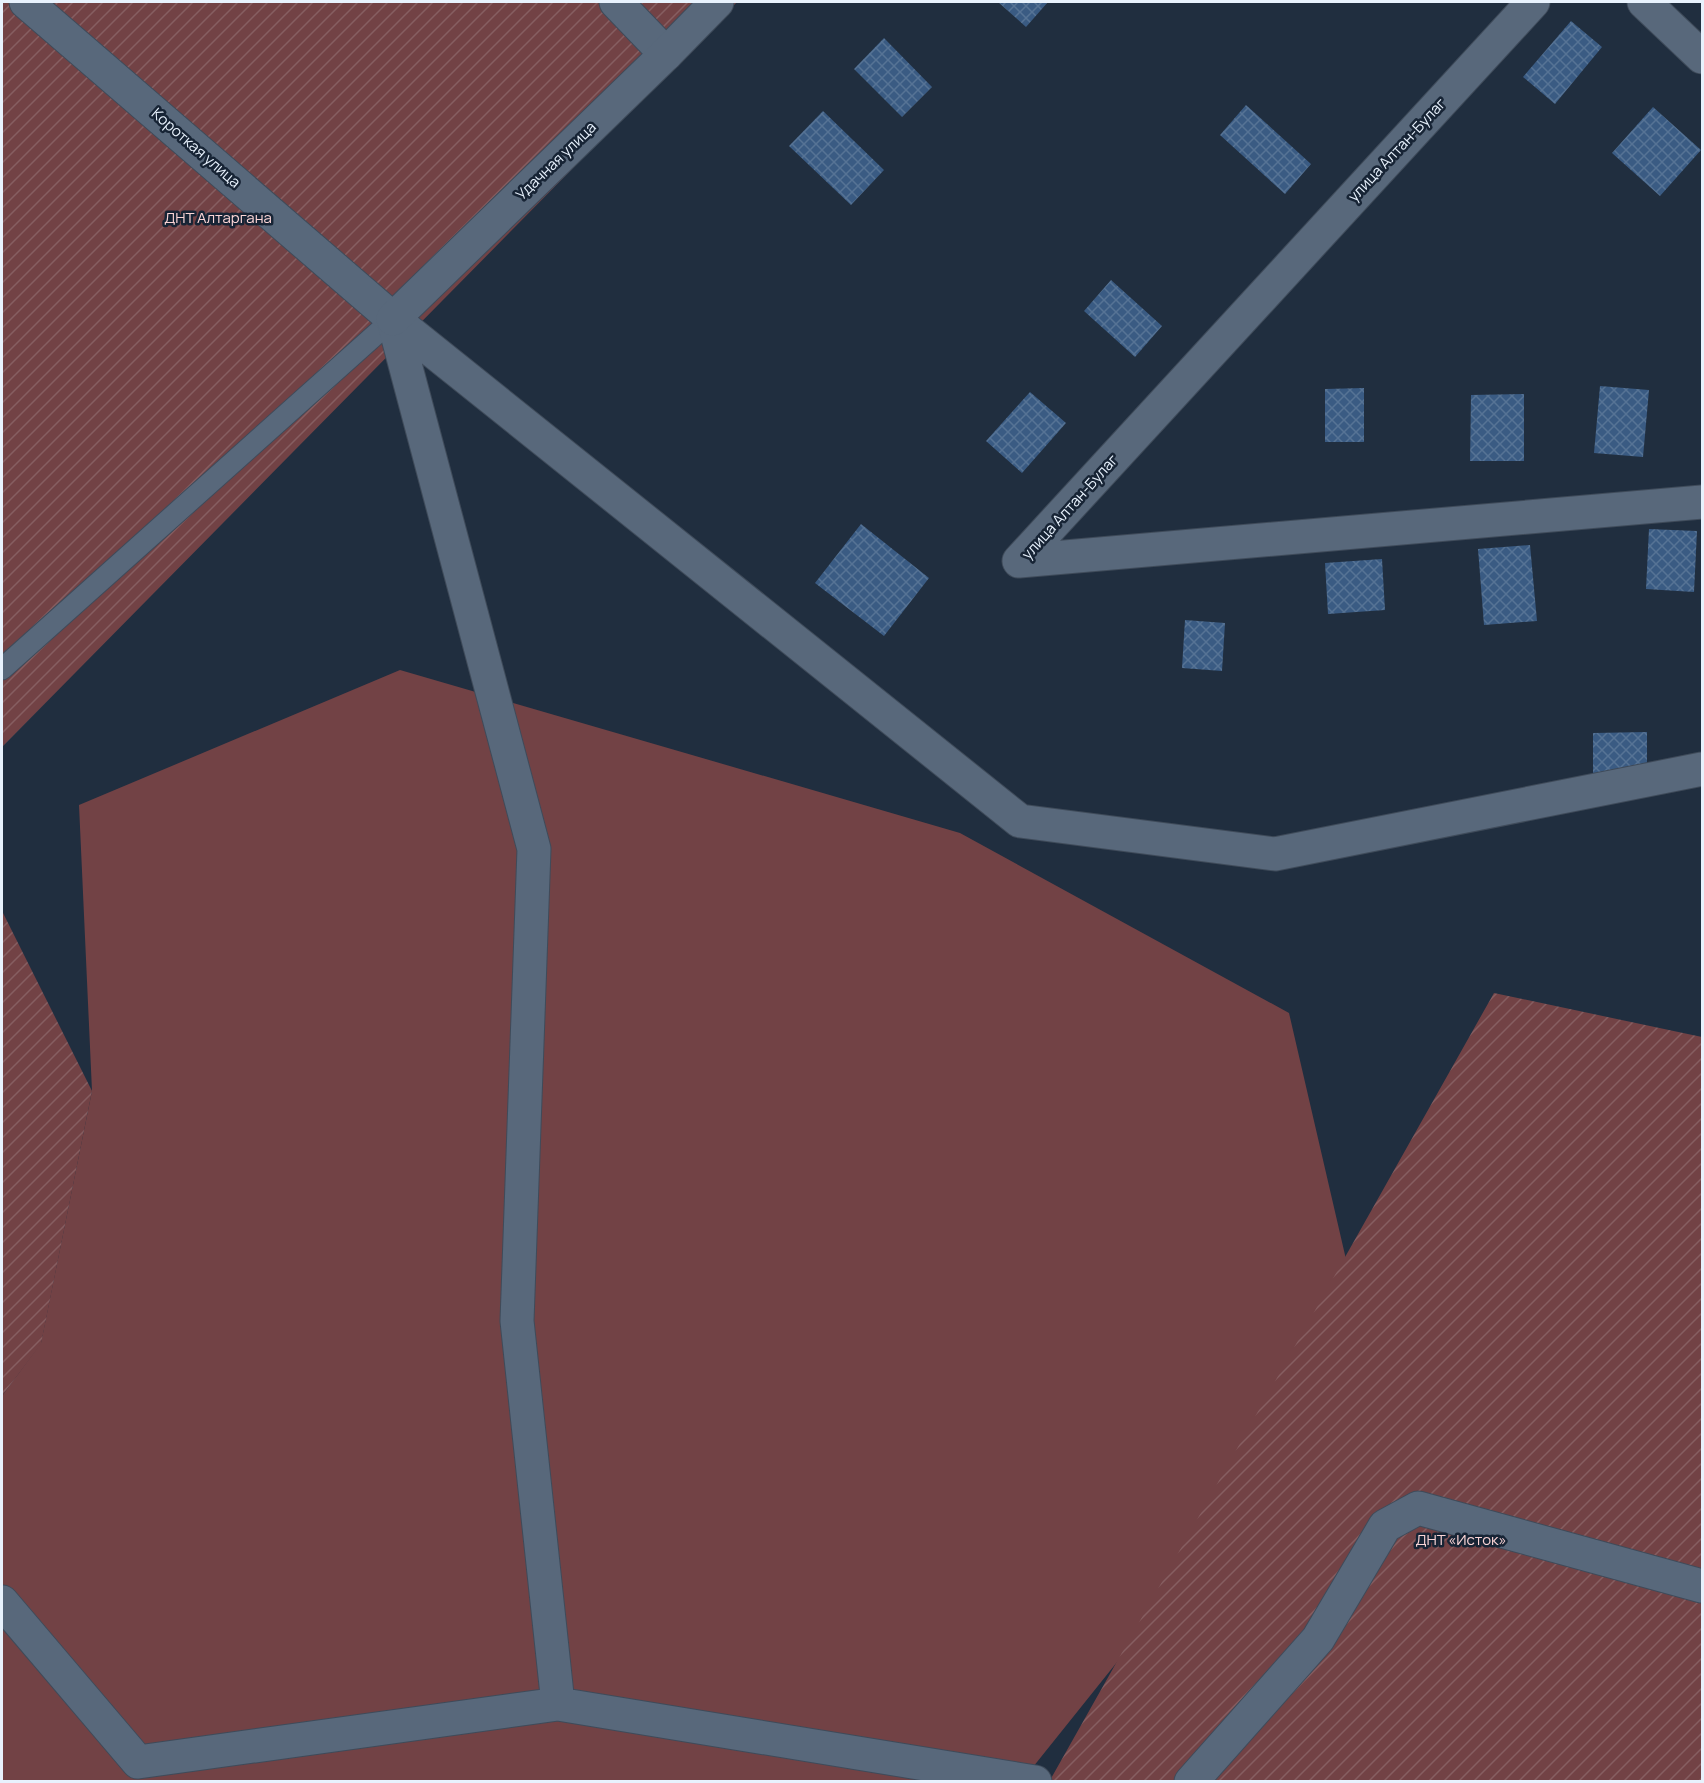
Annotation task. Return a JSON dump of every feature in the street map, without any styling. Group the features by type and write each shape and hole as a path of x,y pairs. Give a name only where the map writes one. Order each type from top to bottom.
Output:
{"street":[{"name":"Короткая улица","path":"26,2 393,319 1020,821 1275,854 1702,769"},
{"path":"616,2 666,54"},
{"name":"Удачная улица","path":"393,319 717,2"},
{"name":"улица Алтан-Булаг","path":"1533,2 1019,561 1702,502"},
{"path":"1644,2 1702,57"},
{"path":"393,319 534,849 517,1321 558,1704"},
{"path":"1191,1782 1318,1639 1384,1526 1418,1508 1702,1586"},
{"path":"2,1602 138,1762 558,1704 1035,1782"}],"lane":[{"path":"2,669 393,319"}],"green space":[{"name":"ДНТ Алтаргана","path":"2,2 737,2 2,747"},
{"path":"400,670 960,833 1289,1013 1367,1350 1021,1782 2,1781 2,1396 41,1343 92,1091 79,805"},
{"path":"2,911 92,1091 41,1344 2,1396"},
{"name":"ДНТ «Исток»","path":"1494,993 1702,1037 1702,1781 1049,1782"}],"building":[{"path":"998,2 1048,2 1026,27"},
{"path":"1571,21 1602,47 1555,104 1523,77"},
{"path":"884,38 932,87 902,117 854,69"},
{"path":"1246,105 1311,164 1285,194 1220,135"},
{"path":"1653,107 1701,150 1660,196 1612,153"},
{"path":"823,111 884,170 851,205 789,146"},
{"path":"1111,280 1162,326 1135,357 1084,311"},
{"path":"1600,386 1649,390 1643,457 1594,453"},
{"path":"1364,388 1364,442 1325,442 1325,389"},
{"path":"1030,392 1066,423 1022,473 986,441"},
{"path":"1524,394 1524,461 1470,461 1471,395"},
{"path":"861,524 929,578 884,636 815,583"},
{"path":"1649,529 1697,531 1694,592 1646,589"},
{"path":"1530,545 1537,621 1484,625 1478,549"},
{"path":"1382,559 1385,610 1328,614 1325,563"},
{"path":"1185,620 1225,623 1222,671 1182,668"},
{"path":"1647,732 1647,779 1593,780 1593,733"}]}
